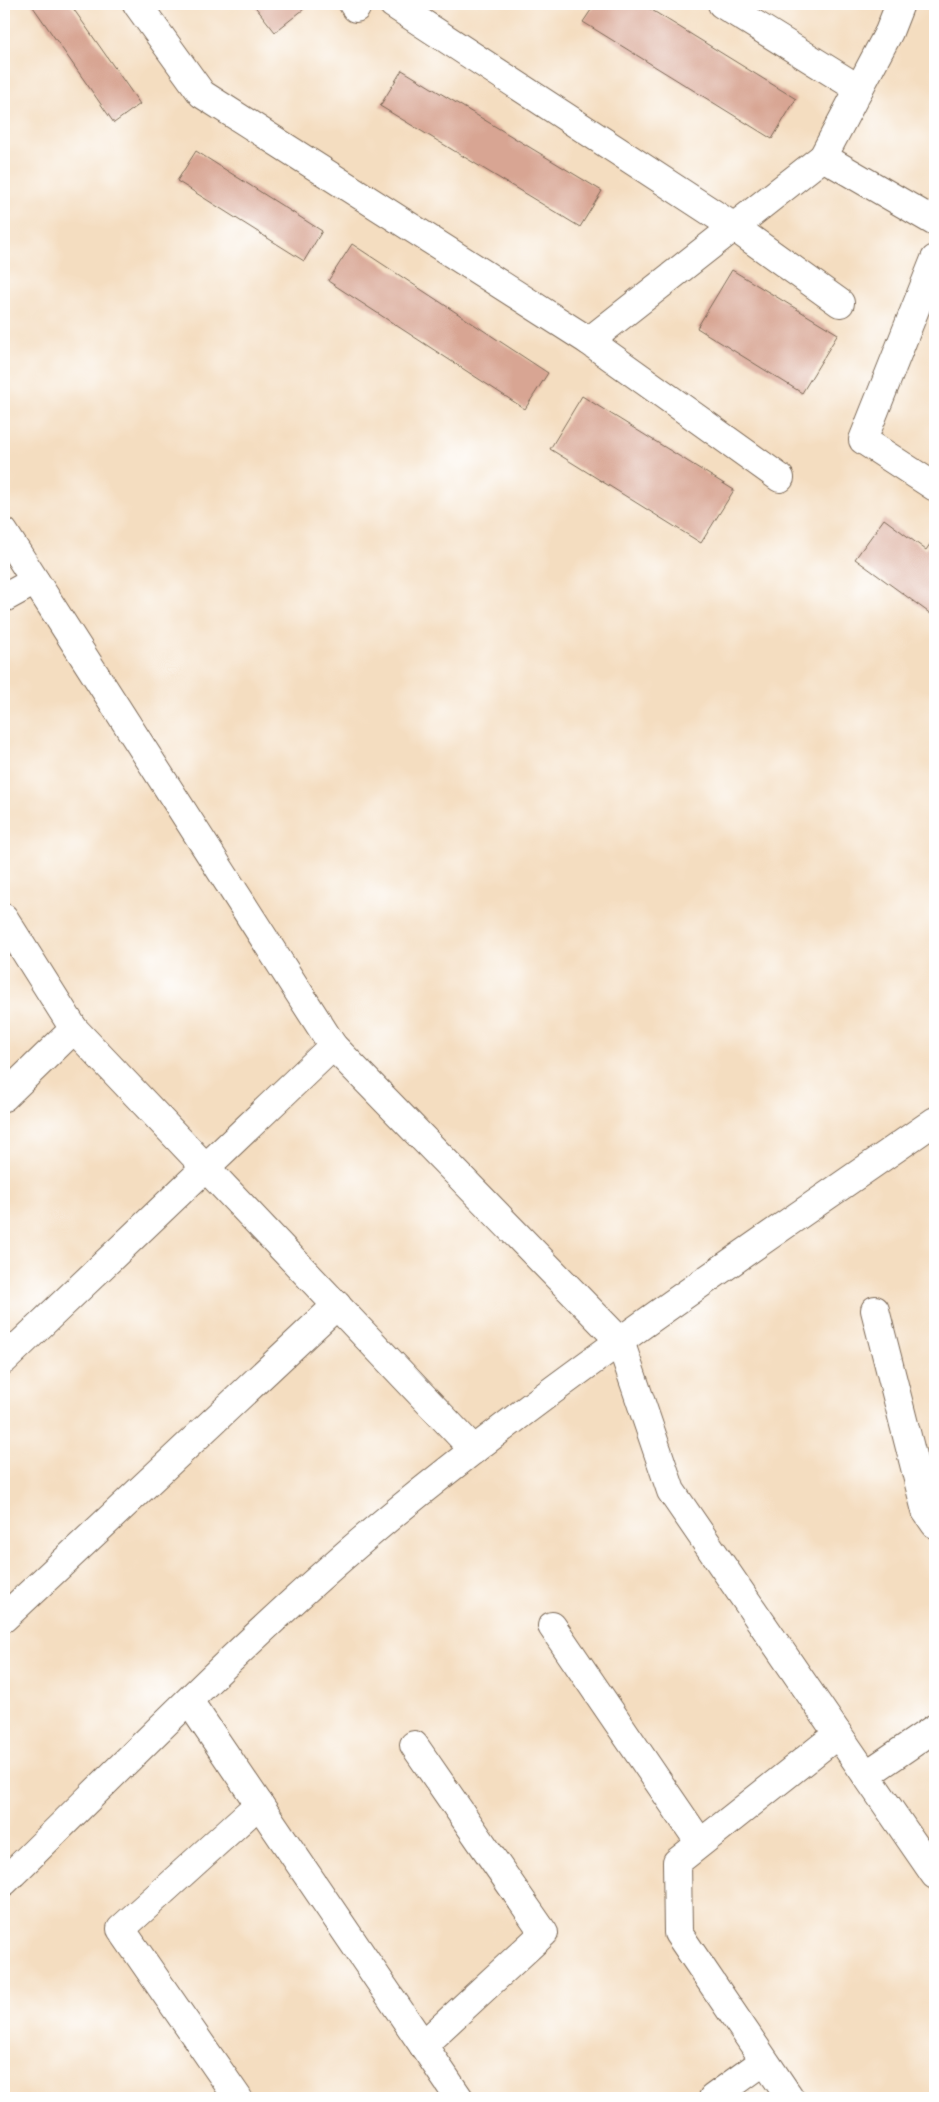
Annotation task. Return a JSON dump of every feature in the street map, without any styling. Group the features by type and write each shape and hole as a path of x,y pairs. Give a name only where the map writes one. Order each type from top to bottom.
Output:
{"street":[{"path":"137,4 202,94 589,340 780,478"},
{"path":"393,4 734,227 840,303"},
{"path":"722,4 859,89"},
{"path":"589,340 823,157 889,32 900,4"},
{"path":"823,157 935,222"},
{"path":"935,259 863,440 935,486"},
{"path":"4,532 332,1046 620,1341 671,1492 935,1875"},
{"path":"4,598 35,581"},
{"path":"4,918 74,1029 474,1450"},
{"path":"4,1097 74,1029"},
{"path":"4,1360 332,1046"},
{"path":"4,1882 189,1701 323,1575 390,1518 474,1450 620,1341 935,1121"},
{"path":"4,1618 337,1305"},
{"path":"875,1310 926,1511 935,1524"},
{"path":"552,1626 700,1843"},
{"path":"189,1701 459,2098"},
{"path":"866,1775 935,1728"},
{"path":"790,2098 678,1933 677,1862 838,1734"},
{"path":"414,1745 544,1933 423,2045"},
{"path":"238,2098 121,1929 259,1804"},
{"path":"713,2098 764,2061"}],"building":[{"path":"31,4 70,4 140,104 114,123"},
{"path":"253,4 301,4 304,9 275,32"},
{"path":"595,4 642,4 796,99 772,139 583,22"},
{"path":"402,70 602,191 580,227 380,106"},
{"path":"196,151 322,231 304,261 177,181"},
{"path":"352,244 548,373 525,409 328,281"},
{"path":"732,270 838,334 802,393 697,328"},
{"path":"582,396 734,490 701,543 550,449"},
{"path":"884,519 926,550 935,537 935,617 855,559"}]}
